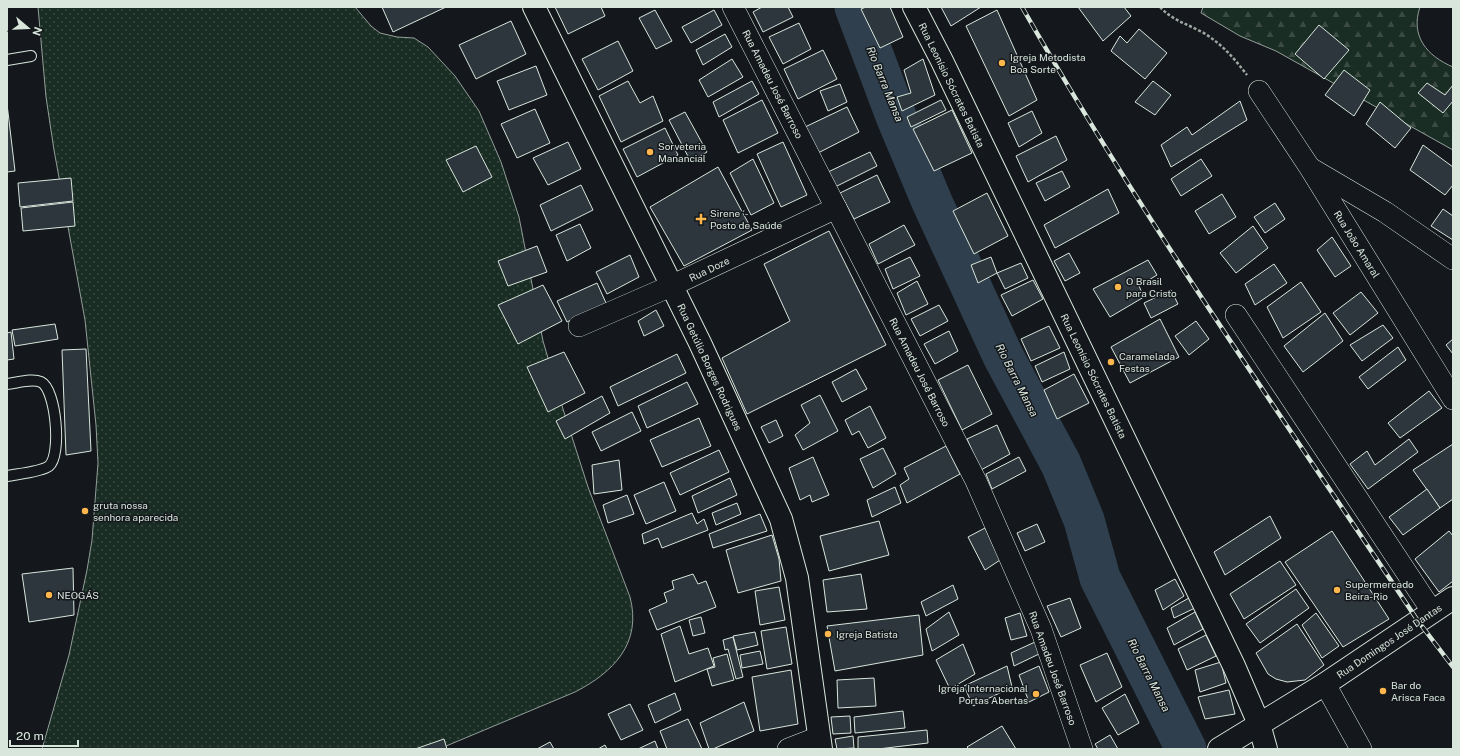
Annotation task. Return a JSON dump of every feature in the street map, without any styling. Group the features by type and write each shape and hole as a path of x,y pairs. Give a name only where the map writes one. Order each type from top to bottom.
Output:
{"street":[{"name":"Rua Getúlio Borges Rodrigues","path":"534,7 700,343 781,518 797,578 820,743"},
{"name":"Rua Amadeu José Barroso","path":"733,7 976,481 1041,629 1082,749"},
{"name":"Rua Leonísio Sócrates Batista","path":"914,7 942,61 1234,666 1259,724 1266,749"},
{"name":"Rua João Amaral","path":"1259,91 1310,168 1453,399"},
{"path":"1310,168 1385,212 1453,259"},
{"name":"Rua Doze","path":"580,326 671,286 836,208"},
{"path":"1236,315 1432,611"},
{"name":"Rua Domingos José Dantas","path":"1225,745 1325,684 1453,598"},
{"path":"1325,684 1361,749"},
{"path":"788,749 820,743"}],"lane":[{"path":"7,60 31,56"},
{"path":"7,384 37,381 46,385 51,395 57,442 55,455 49,466 44,469 7,476"}],"path":[{"path":"1160,7 1170,17 1203,33 1231,54 1259,91"}],"green space":[{"path":"38,7 355,7 371,26 380,33 397,37 414,38 428,47 455,76 479,111 501,162 519,217 543,341 563,409 588,487 630,597 633,613 632,628 628,642 622,654 602,675 575,692 439,749 42,749 69,655 87,570 92,540 98,463 96,425 85,320 54,150 46,97"},
{"path":"1203,7 1420,7 1417,17 1417,27 1423,44 1435,57 1453,67 1453,150 1276,51 1240,36 1201,13"}],"building":[{"path":"382,7 446,7 393,32"},
{"path":"555,7 601,7 605,16 568,34"},
{"path":"762,7 788,7 793,17 763,32 753,12"},
{"path":"866,7 890,7 903,37 880,48 861,9"},
{"path":"941,7 981,7 951,26"},
{"path":"1078,7 1124,7 1131,16 1103,41"},
{"path":"655,10 672,41 656,49 639,18"},
{"path":"714,10 722,25 691,43 682,27"},
{"name":"Igreja Metodista Boa Sorte","path":"997,10 1037,100 1009,116 966,26"},
{"path":"511,21 526,54 476,79 459,45"},
{"path":"799,23 811,49 783,64 769,37"},
{"path":"1319,25 1349,50 1324,79 1295,54"},
{"path":"1139,29 1167,53 1145,79 1111,51 1120,36 1127,43"},
{"path":"725,34 732,47 703,65 696,50"},
{"path":"618,41 633,71 598,90 582,59"},
{"path":"823,50 837,79 798,99 784,69"},
{"path":"732,59 743,77 708,97 699,80"},
{"path":"923,59 935,95 902,111 897,97 911,93 904,70"},
{"path":"536,66 547,95 509,110 497,81"},
{"path":"1344,70 1370,90 1354,116 1325,95"},
{"path":"628,81 640,103 653,96 663,121 621,142 599,96"},
{"path":"752,81 759,94 719,117 713,102"},
{"path":"1153,81 1171,95 1155,115 1135,102"},
{"path":"1427,83 1445,95 1453,85 1453,101 1443,113 1418,93"},
{"path":"840,84 847,102 828,111 820,91"},
{"path":"762,100 778,133 738,153 723,120"},
{"path":"941,100 946,110 911,127 907,117"},
{"path":"1240,101 1247,120 1171,167 1161,145 1187,127 1192,135"},
{"path":"1380,102 1411,128 1395,148 1366,124"},
{"path":"7,104 15,171 7,172"},
{"path":"847,107 859,132 818,153 805,127"},
{"path":"535,109 550,143 517,158 501,124"},
{"path":"952,110 972,153 934,171 913,129"},
{"path":"1032,111 1042,133 1019,147 1008,123"},
{"path":"685,112 707,152 691,162 669,120"},
{"name":"Sorveteria Manancial","path":"665,128 678,155 637,177 623,149"},
{"path":"1056,136 1067,160 1028,182 1016,156"},
{"path":"568,142 581,169 548,185 533,158"},
{"path":"783,142 807,195 781,207 757,154"},
{"path":"1423,145 1453,167 1453,185 1445,195 1410,170"},
{"path":"476,146 492,177 463,192 446,160"},
{"path":"870,152 877,166 835,187 828,172"},
{"path":"753,159 774,203 751,215 730,173"},
{"path":"1201,159 1212,176 1181,196 1171,179"},
{"name":"Sirene ´- Posto de Saúde","path":"718,167 752,230 684,266 650,207"},
{"path":"1062,171 1070,187 1045,201 1036,183"},
{"path":"877,175 890,202 854,219 840,193"},
{"path":"71,178 73,201 20,207 18,183"},
{"path":"581,185 593,210 551,231 540,205"},
{"path":"1108,189 1119,213 1055,248 1044,225"},
{"path":"987,193 1008,236 974,254 953,211"},
{"path":"1222,194 1236,217 1209,234 1195,211"},
{"path":"73,202 75,226 23,231 21,208"},
{"path":"1275,203 1285,219 1265,233 1254,217"},
{"path":"1443,209 1453,216 1453,240 1431,226"},
{"path":"580,224 591,248 567,261 556,235"},
{"path":"904,225 915,245 878,264 869,244"},
{"path":"1253,226 1268,248 1236,273 1220,253"},
{"path":"829,231 886,345 747,414 722,358 790,321 764,264"},
{"path":"1332,237 1351,266 1335,277 1317,250"},
{"path":"537,246 547,272 508,286 498,261"},
{"path":"1069,253 1080,273 1065,281 1054,261"},
{"path":"630,255 639,277 607,294 596,272"},
{"path":"910,257 920,276 893,289 885,269"},
{"path":"991,257 997,273 978,283 971,265"},
{"name":"O Brasil para Cristo","path":"1148,260 1157,275 1139,286 1144,297 1110,317 1093,289"},
{"path":"1021,263 1028,278 1005,289 997,273"},
{"path":"1274,264 1287,283 1255,305 1245,284"},
{"path":"1033,280 1043,299 1012,316 1001,295"},
{"path":"917,281 928,304 906,315 897,293"},
{"path":"1301,282 1321,312 1283,338 1267,307"},
{"path":"597,283 606,303 567,322 557,301"},
{"path":"543,285 562,321 518,344 498,305"},
{"path":"1171,290 1178,304 1151,318 1144,303"},
{"path":"1361,292 1378,313 1350,335 1333,313"},
{"path":"939,305 948,321 920,336 911,319"},
{"path":"656,310 664,326 644,336 638,321"},
{"path":"1325,313 1343,341 1303,372 1284,346"},
{"path":"1160,319 1179,357 1130,383 1111,347"},
{"path":"1196,321 1209,339 1189,355 1175,336"},
{"path":"55,324 58,339 15,346 12,330"},
{"path":"1383,325 1393,338 1362,361 1350,345"},
{"path":"1049,326 1060,348 1031,361 1021,339"},
{"path":"949,331 958,351 935,364 924,344"},
{"path":"11,332 14,359 7,360 7,333"},
{"path":"1453,339 1453,354 1446,345"},
{"path":"1398,347 1406,360 1368,389 1359,377"},
{"path":"86,349 91,451 66,455 62,350"},
{"path":"564,352 585,393 548,412 527,367"},
{"path":"1064,352 1070,369 1042,382 1035,366"},
{"path":"677,354 686,373 618,406 610,387"},
{"path":"968,365 992,414 962,430 938,380"},
{"path":"856,369 867,389 842,402 832,382"},
{"path":"1074,374 1089,403 1057,419 1044,390"},
{"path":"687,382 698,404 647,428 638,406"},
{"path":"1429,391 1442,408 1400,438 1388,423"},
{"path":"820,395 838,431 803,450 795,435 810,423 801,405"},
{"path":"602,396 610,413 565,439 556,421"},
{"path":"870,406 886,438 868,448 859,431 852,435 845,420"},
{"path":"632,412 641,431 601,451 592,432"},
{"path":"699,418 711,446 662,467 650,440"},
{"path":"776,420 783,436 769,443 761,427"},
{"path":"997,425 1010,454 981,470 967,439"},
{"path":"1409,439 1418,452 1368,489 1350,464 1367,451 1375,465"},
{"path":"1453,444 1453,499 1440,508 1413,470"},
{"path":"946,446 960,474 907,503 900,485 909,479 904,468"},
{"path":"883,448 896,474 873,488 860,459"},
{"path":"719,450 729,472 680,495 670,473"},
{"path":"813,457 829,495 812,502 810,495 800,500 789,468"},
{"path":"1019,457 1026,471 992,489 986,474"},
{"path":"619,460 622,490 594,494 592,465"},
{"path":"730,478 737,495 698,513 692,496"},
{"path":"664,482 676,511 646,524 634,495"},
{"path":"895,487 901,503 872,517 867,500"},
{"path":"1427,489 1440,508 1403,535 1389,517"},
{"path":"627,495 634,514 608,523 603,505"},
{"path":"737,503 741,514 716,525 712,513"},
{"path":"692,513 697,524 704,519 708,530 662,548 658,538 644,544 642,534"},
{"path":"760,514 767,531 713,548 709,534"},
{"path":"1270,516 1281,538 1225,575 1214,552"},
{"path":"879,521 889,555 829,571 820,536"},
{"path":"1037,524 1045,542 1025,551 1017,533"},
{"path":"985,528 1000,560 985,570 968,537"},
{"name":"Supermercado Beira-Rio","path":"1332,531 1389,619 1343,647 1285,562"},
{"path":"1449,531 1453,536 1453,581 1439,592 1415,559"},
{"path":"772,535 779,559 781,581 738,593 726,550"},
{"path":"1280,561 1296,585 1244,619 1230,594"},
{"name":"NEOGÁS","path":"73,568 74,615 29,622 22,574"},
{"path":"693,574 698,584 706,581 716,607 657,630 649,610 667,602 664,593 674,589 672,581"},
{"path":"861,574 867,609 827,612 823,580"},
{"path":"1175,579 1184,596 1163,610 1155,590"},
{"path":"953,585 958,599 926,616 921,602"},
{"path":"779,587 785,620 760,625 755,591"},
{"path":"1296,589 1309,608 1260,643 1246,624"},
{"path":"1070,598 1081,628 1061,637 1047,606"},
{"path":"1189,598 1195,608 1174,618 1171,608"},
{"path":"949,612 959,635 932,651 926,629"},
{"path":"1195,612 1203,629 1174,645 1167,628"},
{"path":"1020,613 1027,636 1011,640 1005,618"},
{"path":"1316,613 1339,646 1322,658 1302,625"},
{"path":"919,615 923,655 835,671 827,626"},
{"path":"701,617 705,633 693,636 689,620"},
{"path":"1297,624 1324,665 1305,680 1287,682 1276,679 1268,674 1256,653"},
{"path":"680,626 689,654 708,648 714,666 675,682 661,634"},
{"path":"786,627 792,664 767,669 761,631"},
{"path":"755,632 758,645 737,650 733,636"},
{"path":"1206,635 1216,656 1187,670 1178,649"},
{"path":"733,637 743,677 736,679 728,649 725,650 723,640"},
{"path":"1035,642 1039,654 1014,666 1011,653"},
{"path":"963,644 975,674 950,689 936,660"},
{"path":"760,651 763,664 742,668 740,655"},
{"path":"1107,653 1122,687 1096,702 1080,665"},
{"path":"727,654 734,680 712,686 707,669 715,667 713,658"},
{"path":"1221,662 1226,683 1200,692 1195,670"},
{"path":"1007,666 1012,687 973,706 964,686"},
{"path":"1039,666 1049,692 1029,702 1019,675"},
{"path":"791,670 798,724 760,731 752,677"},
{"path":"874,678 876,706 838,708 837,680"},
{"path":"1229,690 1235,714 1205,719 1198,697"},
{"path":"675,693 681,710 655,723 648,705"},
{"path":"1125,694 1139,723 1118,735 1102,708"},
{"path":"744,702 754,731 713,749 709,749 700,723"},
{"path":"630,704 643,730 621,740 608,714"},
{"path":"903,711 905,728 855,733 854,717"},
{"path":"850,716 851,733 833,734 831,717"},
{"path":"688,719 702,749 667,749 660,731"},
{"path":"1002,726 1016,749 969,749 967,747"},
{"path":"927,730 928,743 878,749 858,749 858,737"},
{"path":"1110,735 1118,749 1098,749 1095,744"},
{"path":"853,736 854,748 837,749 835,739"},
{"path":"444,739 447,749 415,749"},
{"path":"655,741 658,749 638,749"},
{"path":"550,742 554,749 537,749"},
{"path":"605,745 607,749 598,749"}],"waterway":[{"name":"Rio Barra Mansa","path":"855,7 896,116 932,202 1003,356 1061,464 1084,520 1100,578 1186,749"}],"railway":[{"path":"1022,7 1068,86 1214,317 1418,621 1453,667"}],"place":[{"name":"Igreja Metodista Boa Sorte","path":"1002,63"},
{"name":"Sorveteria Manancial","path":"650,152"},
{"name":"Sirene ´- Posto de Saúde","path":"701,219"},
{"name":"O Brasil para Cristo","path":"1118,287"},
{"name":"Caramelada Festas","path":"1111,362"},
{"name":"gruta nossa senhora aparecida","path":"85,511"},
{"name":"Supermercado Beira-Rio","path":"1337,590"},
{"name":"NEOGÁS","path":"49,595"},
{"name":"Igreja Batista","path":"828,634"},
{"name":"Bar do Arisca Faca","path":"1383,691"},
{"name":"Igreja Internacional Portas Abertas","path":"1036,694"}]}
